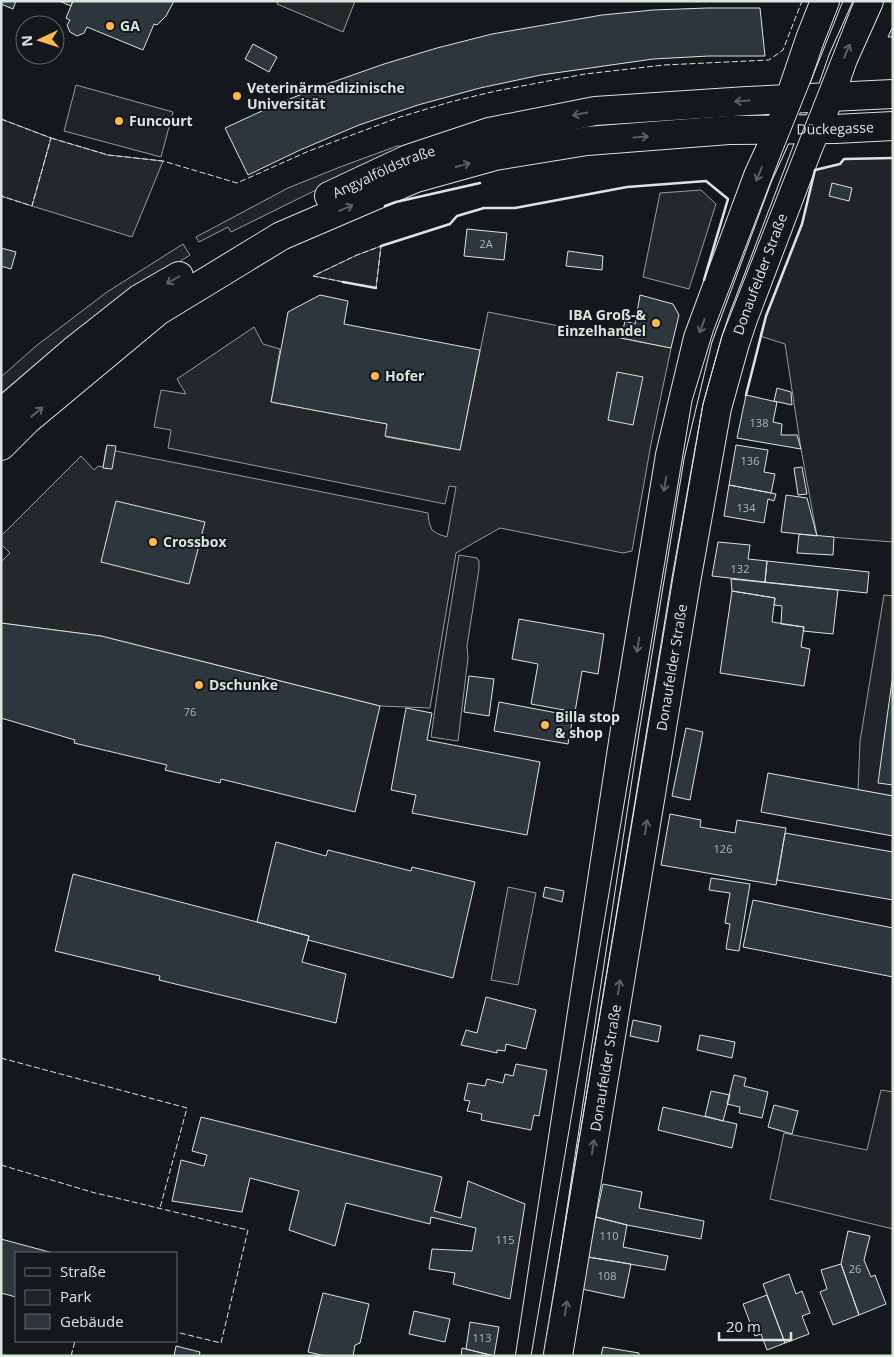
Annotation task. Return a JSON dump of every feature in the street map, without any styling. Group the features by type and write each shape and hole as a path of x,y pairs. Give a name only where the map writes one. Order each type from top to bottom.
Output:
{"main road":[{"path":"530,1356 627,713 670,455 698,338 758,176 779,130 810,39 826,1"},
{"name":"Donaufelder Straße","path":"558,1356 686,582 717,408 735,343 795,181 843,59 869,1"},
{"path":"830,96 893,94"},
{"name":"Angyalföldstraße","path":"1,413 73,351 139,299 267,225 408,159 489,132 595,111 830,96"},
{"name":"Dückegasse","path":"779,130 893,126"},
{"name":"Angyalföldstraße","path":"1,446 27,420 158,311 281,236 416,178 495,156 587,141 722,130 779,130"}],"green space":[{"name":"Funcourt","path":"76,85 173,112 161,157 64,131"},
{"path":"1,119 51,138 32,206 1,196"},
{"path":"397,146 402,146 404,149 231,232 228,227 199,242 196,237 288,188"},
{"path":"893,158 893,542 817,536 785,344 760,336 802,224 815,170 840,164 844,159"},
{"path":"183,244 190,255 125,296 47,355 1,396 1,377 36,346 107,292"},
{"path":"381,246 376,288 313,276 357,255"},
{"path":"459,555 477,558 479,569 467,646 468,658 458,741 431,737"},
{"path":"884,595 893,596 893,796 858,790 860,741"},
{"path":"881,1090 893,1092 893,1229 770,1199 784,1133 867,1150"}],"shaded area":[{"path":"278,1 355,1 343,32 277,4"},
{"path":"51,138 108,155 163,161 132,237 32,206"},
{"path":"701,190 716,204 689,289 643,277 660,193"},
{"path":"488,312 671,348 651,444 632,551 623,553 500,528 456,553 430,708 380,706 101,636 1,623 1,562 10,553 1,544 1,536 81,456 94,470 98,466 103,467 106,449 428,513 432,530 447,537 456,487 449,486 445,504 168,448 171,430 154,427 161,390 186,394 177,379 254,327 263,344 280,349 271,402 387,424 386,437 460,450"},
{"path":"508,887 536,893 518,985 491,980"}],"building":[{"path":"1,1 16,1 13,9 1,4"},
{"path":"59,1 73,1 71,6"},
{"name":"GA","path":"73,1 174,1 166,16 157,25 154,24 143,50 87,27 84,33 77,36 70,32 67,25 70,20 66,18"},
{"path":"760,8 765,56 653,59 541,75 480,88 418,105 359,125 248,175 225,128 277,104 330,83 384,64 492,34 602,15 653,10"},
{"path":"893,26 893,37 888,37"},
{"path":"253,44 277,57 269,72 245,59"},
{"path":"832,183 852,188 849,201 829,196"},
{"path":"467,229 507,233 504,260 464,256"},
{"path":"1,248 16,252 11,269 1,266"},
{"path":"568,251 603,256 602,270 566,266"},
{"name":"Hofer","path":"320,295 348,301 344,324 480,350 460,450 385,436 387,424 271,402 288,312"},
{"name":"IBA Groß-& Einzelhandel","path":"640,295 673,304 679,315 671,348 621,338 625,321 635,324"},
{"path":"617,372 643,377 633,425 608,420"},
{"path":"777,388 791,392 792,405 774,401"},
{"path":"746,395 777,402 773,422 782,424 781,435 797,435 801,449 737,438"},
{"path":"107,445 116,446 112,469 103,468"},
{"path":"736,445 768,450 764,472 775,474 771,493 729,485"},
{"path":"802,467 807,494 798,495 794,468"},
{"path":"729,485 776,494 774,501 768,499 764,523 724,516"},
{"path":"786,495 807,498 817,536 781,532"},
{"name":"Crossbox","path":"116,501 205,522 189,584 101,562"},
{"path":"799,534 834,537 833,555 797,553"},
{"path":"718,542 750,545 748,559 767,561 765,582 712,576"},
{"path":"767,561 869,572 867,593 765,582"},
{"path":"731,579 838,590 833,634 803,631 804,627 781,624 782,606 774,605 775,598 732,591"},
{"path":"732,591 775,598 772,622 804,627 801,647 810,649 804,686 720,673"},
{"path":"519,619 604,634 598,674 582,671 575,712 531,704 538,664 512,659"},
{"path":"1,623 101,636 380,706 355,812 221,779 220,783 165,770 167,765 74,743 75,740 1,718"},
{"path":"893,674 893,785 878,783"},
{"path":"469,676 494,679 489,716 464,712"},
{"path":"499,702 573,716 568,744 494,731"},
{"path":"406,708 432,713 427,740 540,762 527,835 412,813 416,795 391,790"},
{"path":"686,728 703,732 690,800 672,796"},
{"path":"768,773 893,796 893,836 761,812"},
{"path":"670,814 701,820 700,827 735,833 737,820 786,828 776,885 661,865"},
{"path":"785,833 893,852 893,900 777,880"},
{"path":"276,842 326,856 328,850 411,871 412,867 475,882 453,978 308,940 309,936 257,922"},
{"path":"73,874 309,936 302,962 346,974 336,1023 159,980 160,976 55,951"},
{"path":"711,878 750,884 739,951 726,949 730,924 725,923 730,893 709,890"},
{"path":"545,887 564,891 562,902 543,897"},
{"path":"753,900 893,928 893,977 743,947"},
{"path":"486,997 536,1010 526,1049 506,1044 505,1051 497,1050 497,1053 461,1045 466,1030 477,1033"},
{"path":"633,1020 661,1026 658,1042 630,1036"},
{"path":"700,1035 735,1042 732,1058 697,1050"},
{"path":"516,1064 547,1070 539,1116 534,1115 531,1130 481,1120 482,1114 467,1111 470,1101 464,1100 468,1083 485,1086 487,1079 503,1083 505,1074 513,1076"},
{"path":"734,1075 746,1078 744,1086 768,1092 762,1118 739,1113 740,1107 727,1104"},
{"path":"711,1091 730,1095 723,1121 705,1116"},
{"path":"774,1105 798,1111 792,1134 768,1127"},
{"path":"663,1107 737,1124 732,1148 658,1130"},
{"path":"201,1117 442,1177 434,1211 461,1218 468,1181 525,1204 510,1299 453,1284 455,1273 429,1269 432,1249 472,1251 476,1228 431,1217 430,1224 346,1203 335,1246 289,1230 299,1191 250,1178 242,1212 172,1201 181,1160 204,1166 207,1155 192,1151"},
{"path":"603,1184 642,1192 639,1208 704,1221 701,1239 596,1217"},
{"path":"596,1217 627,1225 623,1247 668,1256 665,1270 588,1257"},
{"path":"848,1231 870,1236 864,1260 871,1277 875,1275 886,1304 859,1315 841,1264"},
{"path":"1,1239 49,1252 15,1252 15,1297 1,1293"},
{"path":"588,1257 631,1264 624,1298 582,1289"},
{"path":"841,1264 859,1315 833,1325 820,1292 827,1289 821,1270"},
{"path":"789,1274 796,1294 802,1291 810,1313 802,1316 809,1334 785,1343 763,1284"},
{"path":"323,1293 369,1304 360,1343 355,1345 353,1356 325,1356 308,1352"},
{"path":"767,1295 785,1343 767,1350 761,1334 755,1336 743,1304"},
{"path":"414,1311 450,1319 445,1342 409,1334"},
{"path":"470,1322 499,1327 494,1356 466,1349"},
{"path":"176,1346 200,1352 199,1356 174,1356"},
{"path":"603,1347 639,1353 639,1356 601,1356"},
{"path":"462,1348 494,1356 461,1356"}],"tram line":[{"path":"531,1356 692,401 713,332 843,1"},
{"path":"543,1356 703,404 722,336 854,1"}],"fence":[{"path":"51,138 108,155 163,161 237,183 309,151 400,117 496,91 585,74 664,65 769,60 783,50 802,1"},
{"path":"1,119 51,138 32,206 1,196"},
{"path":"343,282 313,276 381,246 376,288"},
{"path":"1,1058 187,1108 160,1208 158,1208"},
{"path":"1,1165 95,1193 248,1230 221,1343 178,1332"},
{"path":"71,1356 75,1342"}],"wall":[{"path":"746,395 766,316 802,224 815,170 840,164 844,159 893,158"},
{"path":"381,246 450,224 457,216 484,208 515,208 627,187 706,181 728,199 704,280"},
{"path":"385,206 480,183"},
{"path":"343,282 376,288"}],"place":[{"name":"GA","path":"110,26"},
{"name":"Veterinärmedizinische Universität","path":"237,96"},
{"name":"Funcourt","path":"119,121"},
{"name":"IBA Groß-& Einzelhandel","path":"656,323"},
{"name":"Hofer","path":"375,376"},
{"name":"Crossbox","path":"153,542"},
{"name":"Dschunke","path":"199,685"},
{"name":"Billa stop & shop","path":"545,725"}]}
